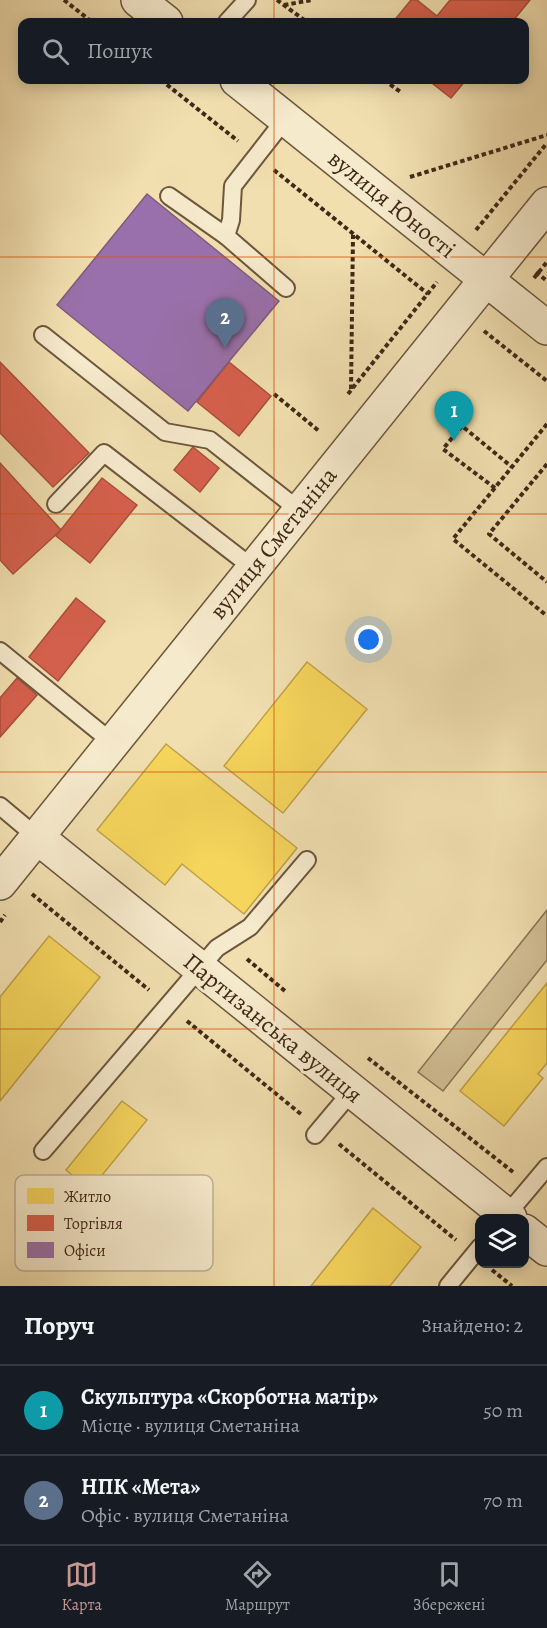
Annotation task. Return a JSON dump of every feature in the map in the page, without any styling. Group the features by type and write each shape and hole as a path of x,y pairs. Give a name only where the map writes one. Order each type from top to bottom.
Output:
{"street":[{"path":"138,0 161,18"},
{"name":"вулиця Юності","path":"242,84 547,328"},
{"name":"вулиця Сметаніна","path":"13,886 37,837 547,204"},
{"name":"Партизанська вулиця","path":"37,837 208,958 352,1091 502,1214"},
{"name":"Партизанська вулиця","path":"529,1235 547,1249"}],"lane":[{"path":"231,18 247,0"},
{"path":"226,236 231,220 233,186 286,118"},
{"path":"169,196 226,236 286,288"},
{"path":"42,335 165,432 210,440 299,510"},
{"path":"56,504 104,453 254,568"},
{"path":"0,651 112,743"},
{"path":"0,806 37,837"},
{"path":"43,1151 208,958 250,927 307,860"},
{"path":"318,1132 352,1091"},
{"path":"515,1214 531,1186 547,1167"},
{"path":"448,1286 475,1259"}],"path":[{"path":"64,0 87,18"},
{"path":"277,0 302,18"},
{"path":"284,5 312,0"},
{"path":"166,84 428,294"},
{"path":"390,84 402,93"},
{"path":"413,186 404,179 547,135"},
{"path":"473,235 547,143"},
{"path":"351,390 353,234"},
{"path":"478,326 547,381"},
{"path":"273,394 319,431"},
{"path":"547,424 453,539 547,616"},
{"path":"495,488 443,449 462,426 512,467"},
{"path":"547,464 489,534 547,582"},
{"path":"13,886 167,1005 318,1132 475,1252"},
{"path":"208,958 240,952 288,994"},
{"path":"368,1058 531,1186"},
{"path":"493,1268 512,1286"}],"shaded area":[{"path":"547,910 547,960 443,1091 418,1072"}],"building: Житло":[{"path":"307,662 367,709 283,813 224,766"},
{"path":"166,744 297,848 244,914 182,864 165,885 97,830"},
{"path":"49,936 100,977 0,1101 0,997"},
{"path":"547,983 547,1063 538,1074 543,1078 504,1126 460,1091"},
{"path":"122,1101 147,1120 102,1175 72,1175 66,1170"},
{"path":"373,1208 421,1247 390,1286 311,1286"}],"building: Торгівля":[{"path":"411,0 417,0 437,16 450,0 530,0 515,18 396,18"},
{"path":"433,84 463,84 451,98"},
{"path":"0,362 89,453 53,487 0,433"},
{"path":"229,362 271,396 239,436 197,402"},
{"path":"193,447 219,468 200,492 174,470"},
{"path":"0,463 61,530 13,574 0,560"},
{"path":"102,478 137,505 90,563 56,536"},
{"path":"76,598 105,621 58,681 29,657"},
{"path":"17,678 37,695 0,737 0,698"}],"building: Офіси":[{"path":"147,194 279,301 188,411 57,305"}],"place":[{"name":"НПК «Мета»","path":"225,348"},
{"name":"Скульптура «Скорботна матір»","path":"454,441"}]}
